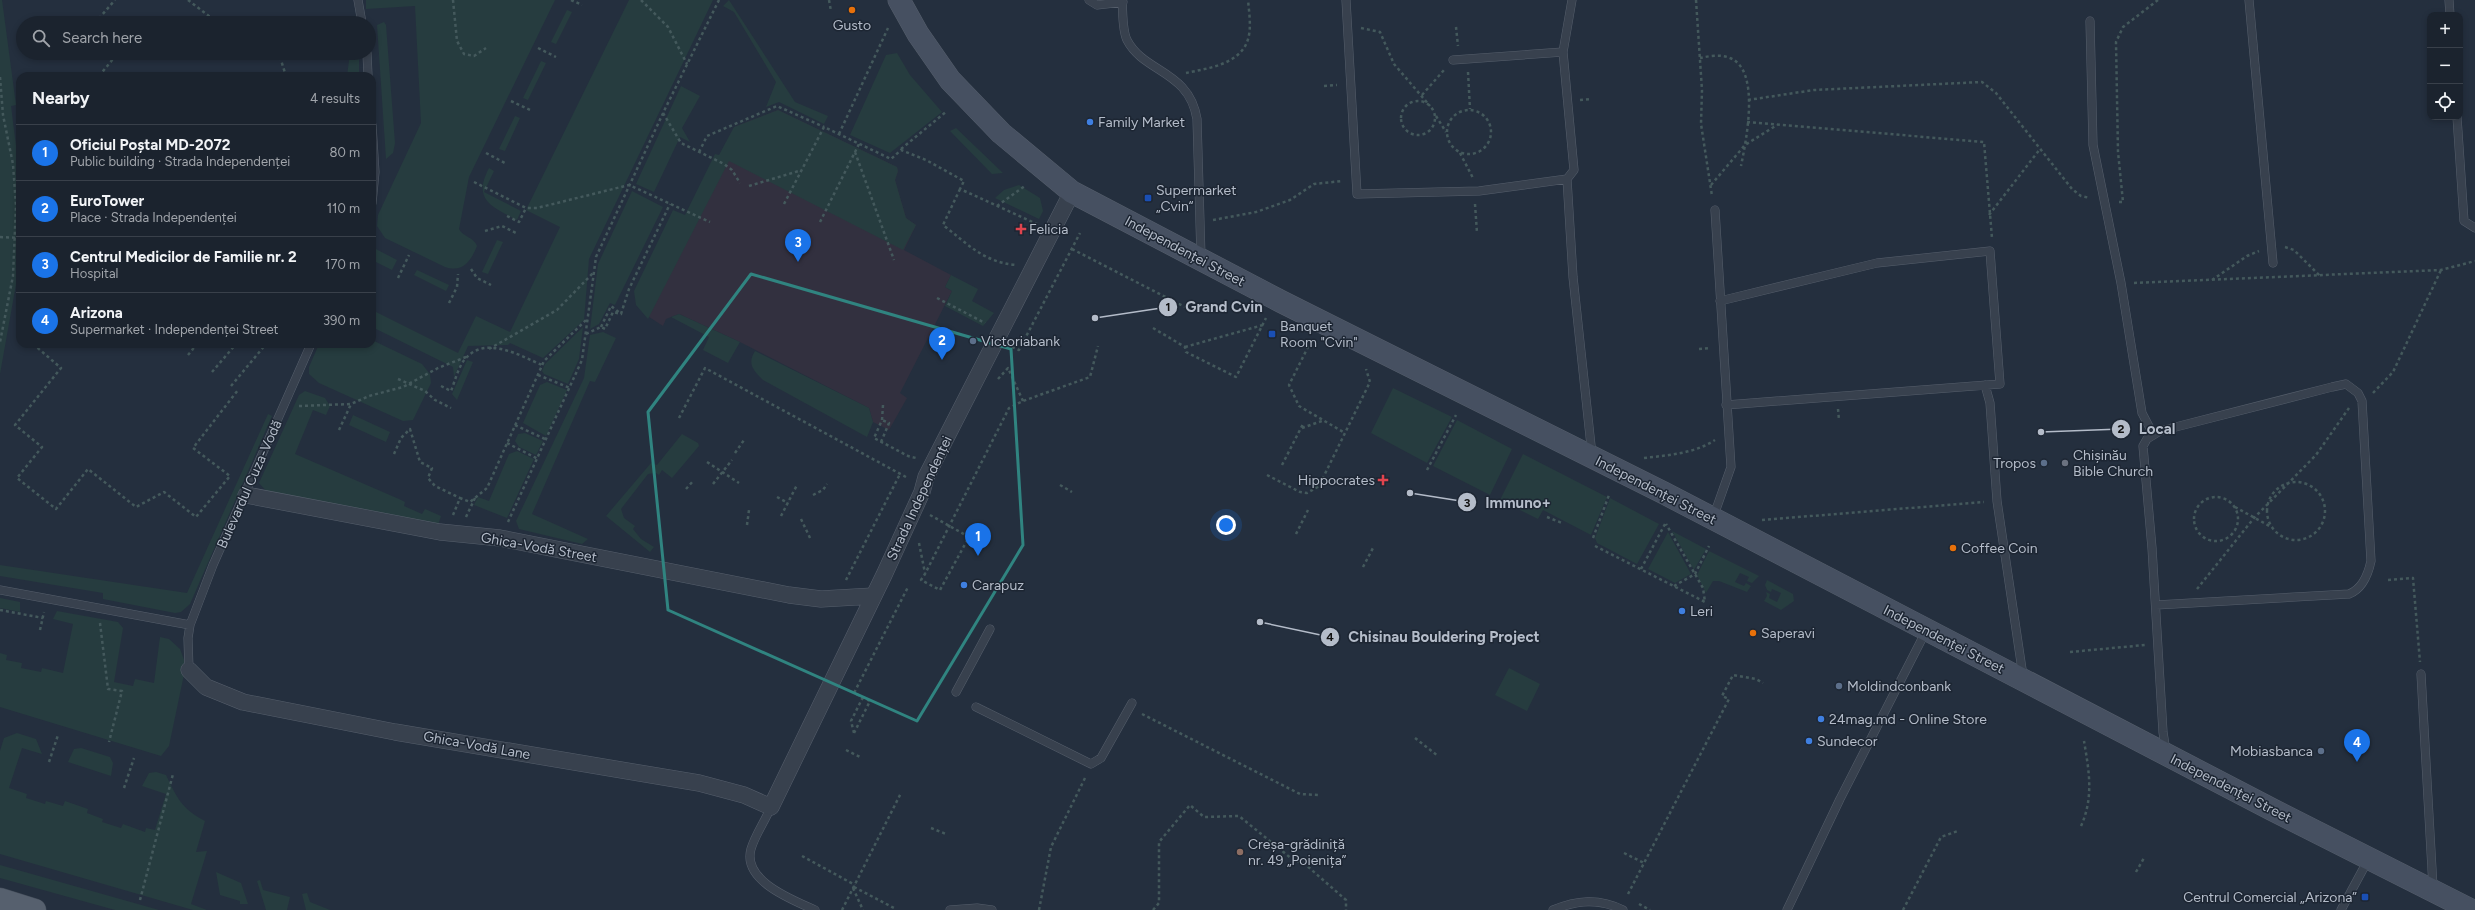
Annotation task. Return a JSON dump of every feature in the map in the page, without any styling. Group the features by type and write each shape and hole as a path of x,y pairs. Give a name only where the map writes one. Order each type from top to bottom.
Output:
{"main road":[{"name":"Independenței Street","path":"900,0 918,34 950,80 1001,133 1072,192 1201,260 1713,518 1926,630 2369,859 2471,910"},
{"path":"0,900 35,910"}],"street":[{"name":"Strada Independenței","path":"771,807 922,492 926,477 1054,232 1072,192"},
{"name":"Ghica-Vodă Street","path":"246,495 446,532 500,538 789,595 821,599 838,592 873,596"},
{"name":"Ghica-Vodă Lane","path":"189,670 206,687 243,702 395,732 699,783 744,794 771,807"}],"lane":[{"path":"358,0 361,16"},
{"path":"1089,0 1097,5 1122,1 1127,40 1139,54 1169,76 1190,95 1195,110 1201,221 1201,260"},
{"path":"1346,0 1357,194 1476,191 1567,179"},
{"path":"1572,0 1563,52 1574,170 1567,179 1573,277 1592,458"},
{"path":"2249,0 2273,263"},
{"path":"2449,0 2450,12"},
{"path":"2090,21 2093,145 2121,283 2142,413 2153,434"},
{"path":"1456,60 1563,52"},
{"path":"367,60 368,72"},
{"path":"2457,120 2464,221 2475,228"},
{"path":"1713,518 1731,467 1715,210"},
{"path":"1720,301 1877,263 1990,251 2000,384 1726,405"},
{"name":"Bulevardul Cuza-Vodă","path":"189,670 190,626 213,565 246,495 309,348"},
{"path":"2156,605 2349,594 2356,591 2369,570 2371,561 2362,401 2352,387 2346,384 2160,431 2153,434 2143,446 2166,754"},
{"path":"1985,385 1990,404 1997,500 2023,680"},
{"path":"0,590 190,626"},
{"path":"956,692 990,629"},
{"path":"1787,910 1840,799 1926,630"},
{"path":"2422,674 2433,890"},
{"path":"976,707 1091,764 1101,758 1130,705"},
{"path":"771,807 751,850 753,869 762,883 815,910"},
{"path":"2341,910 2369,859"},
{"path":"1552,910 1568,904 1590,901 1602,902 1624,910"},
{"path":"950,910 977,908 992,910"}],"path":[{"path":"102,16 115,0"},
{"path":"188,0 209,16"},
{"path":"453,0 457,41 464,54 474,56 486,48"},
{"path":"571,0 582,5"},
{"path":"641,0 668,27 687,65"},
{"path":"500,538 547,440 582,360 596,257 663,113 719,0"},
{"path":"829,0 831,11"},
{"path":"1169,76 1213,67 1234,59 1249,35 1248,0"},
{"path":"1696,0 1700,58 1701,124 1715,210"},
{"path":"1748,100 1814,90 1982,82 1996,93 2076,193 2104,204 2123,202 2118,152 2116,42 2123,27 2158,0"},
{"path":"1347,25 1380,32 1394,64 1422,95 1447,132 1452,147 1459,152 1476,191 1477,233"},
{"path":"1422,95 1456,60 1456,27"},
{"path":"839,134 888,28"},
{"path":"538,48 556,57"},
{"path":"1700,58 1716,56 1735,60 1746,75 1748,100 1747,122 1741,166"},
{"path":"1468,59 1470,109"},
{"path":"102,72 112,60"},
{"path":"281,60 285,72"},
{"path":"0,77 3,115 13,164 15,238 13,276 0,342"},
{"path":"511,101 530,110"},
{"path":"1430,106 1420,101 1409,103 1402,112 1402,123 1408,132 1422,134 1431,129 1435,116"},
{"path":"699,152 707,136 777,106 891,159 947,111"},
{"path":"1447,132 1452,117 1457,113 1470,109 1482,114 1487,119 1490,125 1490,139 1488,145 1477,153 1459,152"},
{"path":"663,113 680,143 732,170 740,183"},
{"path":"1747,122 1984,142 1992,239 1990,251"},
{"path":"1711,186 1745,145 1778,124"},
{"path":"784,204 824,127"},
{"path":"820,222 859,144"},
{"path":"1989,215 2040,149"},
{"path":"901,150 926,160 964,181 943,225 972,250 1000,264 1020,265"},
{"path":"855,152 894,260"},
{"path":"486,153 505,163"},
{"path":"749,186 802,170"},
{"path":"1201,221 1256,212 1290,200 1314,184 1356,179"},
{"path":"474,182 526,208 537,208 629,185 710,222"},
{"path":"997,206 1026,185"},
{"path":"960,189 1054,232"},
{"path":"621,314 629,289 670,204"},
{"path":"507,216 519,222 526,208"},
{"path":"485,232 502,226 516,233"},
{"path":"1008,342 1020,350 1080,233"},
{"path":"0,237 15,238"},
{"path":"2212,281 2247,256 2272,247 2281,246 2294,250 2321,277"},
{"path":"1072,249 1184,308"},
{"path":"398,278 409,255"},
{"path":"2121,283 2321,277 2441,270 2475,261"},
{"path":"471,269 477,278 491,285"},
{"path":"2184,603 2254,518 2321,450 2359,395 2373,394 2393,372 2441,270"},
{"path":"489,349 557,310 594,272"},
{"path":"449,303 457,287 458,274"},
{"path":"937,298 982,321"},
{"path":"601,327 611,306 621,314"},
{"path":"586,334 601,327 605,329 613,312 621,314"},
{"path":"394,454 401,438 410,429 420,462 432,468 428,478 435,486 470,502 487,488 542,366 588,318"},
{"path":"1153,328 1185,347 1186,352 1236,377 1266,318"},
{"path":"1185,347 1263,325"},
{"path":"1311,341 1289,385 1299,406 1345,433"},
{"path":"929,514 969,537 940,590 921,580 925,574 1009,408 1023,401 1090,377 1098,346"},
{"path":"38,348 61,368 15,425 42,447 17,478 56,509 88,469 136,507 164,492 196,517 230,476 193,448 238,390"},
{"path":"188,355 194,348"},
{"path":"212,372 233,348"},
{"path":"231,386 263,348"},
{"path":"283,407 351,404 408,384 438,368 466,357 481,349 506,349 542,366"},
{"path":"441,386 451,391 466,357"},
{"path":"679,418 705,368 906,477"},
{"path":"1008,368 1023,401"},
{"path":"1267,474 1300,492 1307,494 1319,486 1370,382 1366,369"},
{"path":"538,375 570,388"},
{"path":"398,379 452,408"},
{"path":"339,430 351,404"},
{"path":"883,405 882,420 874,438 908,456 916,458 920,455"},
{"path":"1427,470 1456,415"},
{"path":"881,442 889,423 882,420"},
{"path":"1302,428 1323,421"},
{"path":"1282,465 1303,424"},
{"path":"515,425 547,440"},
{"path":"1641,459 1701,449 1729,432"},
{"path":"735,453 744,440"},
{"path":"507,443 538,459"},
{"path":"713,484 732,460"},
{"path":"706,462 739,483"},
{"path":"838,592 900,474"},
{"path":"686,489 694,480"},
{"path":"2233,505 2237,510 2238,521 2230,536 2215,542 2209,541 2199,534 2194,517 2203,501 2219,497 2233,505 2273,529 2287,538 2303,539 2318,530 2324,520 2326,509 2319,493 2310,485 2292,481"},
{"path":"813,495 823,490 827,484"},
{"path":"781,516 797,485"},
{"path":"1060,485 1072,492"},
{"path":"1592,538 1609,495"},
{"path":"777,497 788,503"},
{"path":"446,532 460,498"},
{"path":"1758,520 1997,500"},
{"path":"2268,503 2268,518 2273,529"},
{"path":"747,525 749,510"},
{"path":"1296,534 1308,510"},
{"path":"1547,517 1562,524"},
{"path":"801,519 811,540"},
{"path":"1595,546 1705,602 1703,588 1666,524 1641,569"},
{"path":"917,536 925,574"},
{"path":"1363,567 1374,546"},
{"path":"1674,586 1695,574 1709,546"},
{"path":"2388,580 2413,578 2422,674"},
{"path":"863,697 851,721 854,733 870,701 863,697 854,692 908,587"},
{"path":"0,610 42,618"},
{"path":"99,615 108,689 122,692 109,742"},
{"path":"2070,652 2145,645"},
{"path":"1628,894 1729,699 1722,696 1733,675 1756,679 1763,683"},
{"path":"1130,705 1300,794 1318,795"},
{"path":"49,762 58,735"},
{"path":"1415,738 1438,756"},
{"path":"2081,826 2088,811 2090,789 2084,741"},
{"path":"846,750 862,758"},
{"path":"124,788 134,758"},
{"path":"1039,910 1051,847 1091,764"},
{"path":"140,900 173,774"},
{"path":"842,910 902,793"},
{"path":"1153,910 1158,903 1158,842 1190,805 1204,817 1239,816 1292,859 1306,865 1346,900 1346,910"},
{"path":"931,828 946,834"},
{"path":"1903,910 1941,837 1958,831"},
{"path":"1624,853 1644,863"},
{"path":"802,856 854,887 894,908"},
{"path":"2136,872 2144,858"},
{"path":"854,887 863,910"},
{"path":"1639,904 1650,910"}],"highlighted area":[{"path":"751,274 1011,349 1023,545 917,721 668,610 648,412"}],"shaded area":[{"path":"778,110 897,167 898,171 895,180 906,218 916,225 904,250 951,275 945,287 952,291 900,393 907,398 889,430 873,422 869,408 740,342 679,314 666,319 663,326 643,313 734,127"}],"green space":[{"path":"0,0 2,0 16,105 11,106 16,145 16,284 0,374"},
{"path":"366,0 555,0 469,177 459,229 463,234 476,243 477,246 469,261 461,267 445,267 385,238 377,226 378,215 421,123 415,6 366,9"},
{"path":"629,0 713,0 589,259 584,320 543,358 510,343 508,345 468,346 454,377 453,367 376,329 376,312 458,353 476,316 510,332 560,227 526,210"},
{"path":"729,0 795,102 828,116 824,124 779,102 766,107 776,82 734,12 723,6"},
{"path":"567,10 572,12 556,44 551,42"},
{"path":"384,22 386,25 395,143 393,153 386,159 377,25"},
{"path":"897,53 910,75 942,112 890,153 850,135 886,55"},
{"path":"349,60 359,60 359,72 348,72"},
{"path":"541,61 546,63 528,100 523,98"},
{"path":"681,86 700,96 682,128 690,142 680,137 654,192 636,184"},
{"path":"778,110 897,167 898,171 895,180 906,218 916,225 903,250 729,161 648,319 636,305 634,291 673,210 685,215 715,154 719,155 734,127"},
{"path":"515,116 520,118 505,151 499,149"},
{"path":"956,128 1003,173 992,174 950,131"},
{"path":"489,168 494,171 484,192 521,211 517,220 500,211 487,201 484,195 483,188 484,179"},
{"path":"1019,185 1040,198 1043,211 1039,219 995,198 1004,190"},
{"path":"632,191 663,207 615,305 610,303 599,324 590,329 598,264"},
{"path":"497,240 503,242 488,274 482,272"},
{"path":"376,249 397,260 392,270 376,262"},
{"path":"417,270 449,285 446,291 414,275"},
{"path":"951,275 978,289 972,301 994,313 983,326 945,306 952,291 945,287"},
{"path":"679,314 740,342 728,363 703,350 709,337 671,317"},
{"path":"583,327 579,359 568,384 544,374 542,371 545,364"},
{"path":"603,332 616,338 595,382 590,381 532,514 588,539 582,544 519,529 516,521 584,378 590,335"},
{"path":"376,342 422,364 430,374 431,383 413,420 403,421 319,383 309,374 309,367 317,348 376,348"},
{"path":"755,351 869,408 873,422 867,437 763,380 752,367 751,360"},
{"path":"467,360 473,362 457,400 452,394"},
{"path":"547,382 567,390 546,436 523,423 540,385"},
{"path":"1393,388 1452,417 1427,463 1371,433"},
{"path":"305,391 325,398 330,406 326,415 313,410 295,454 399,499 405,502 404,506 422,514 425,509 441,516 438,525 268,493 259,483 299,395"},
{"path":"268,414 272,416 190,604 181,612 175,613 103,599 103,593 0,576 0,565 187,593"},
{"path":"353,415 390,432 386,442 349,425"},
{"path":"1457,420 1512,449 1490,495 1433,466"},
{"path":"525,433 543,441 536,455 519,447 515,441 518,434"},
{"path":"682,434 698,443 699,446 672,478 662,470 659,475 656,473 648,474 621,509 624,518 635,526 633,529 641,539 654,547 650,552 606,516 651,463 657,465"},
{"path":"517,451 534,459 507,518 474,505 478,497 489,501 509,454"},
{"path":"1523,454 1607,497 1591,535 1543,510 1538,519 1500,500"},
{"path":"1610,498 1659,524 1637,564 1597,543 1595,538"},
{"path":"1672,531 1706,549 1694,570"},
{"path":"1668,532 1691,574 1675,583 1648,569"},
{"path":"1709,551 1759,576 1752,583 1747,581 1749,577 1740,573 1735,582 1744,586 1746,583 1751,586 1747,592 1719,581 1713,581 1706,593 1697,575"},
{"path":"1767,580 1793,594 1794,601 1781,610 1764,601 1767,596 1766,592 1770,594 1769,598 1777,602 1781,593 1772,589 1771,592 1767,590 1765,585"},
{"path":"0,598 20,602 20,612 0,608"},
{"path":"57,611 118,622 123,628 114,682 133,686 135,679 154,683 160,637 169,639 180,649 186,665 169,746 161,756 0,707 0,653 7,655 6,660 22,663 21,668 41,672 42,668 63,673 73,624 53,619"},
{"path":"1509,668 1540,684 1527,711 1495,695"},
{"path":"17,733 36,739 42,754 22,748 9,788 27,794 26,798 45,804 46,801 63,806 65,801 88,809 87,813 103,819 102,822 121,828 123,824 145,832 146,828 155,830 166,794 142,786 149,773 156,772 166,775 185,807 197,817 205,821 196,852 207,851 191,904 207,910 193,910 0,854 0,751 4,738"},
{"path":"81,748 110,757 113,763 111,776 68,762 74,749"},
{"path":"0,865 159,910 115,910 0,878"},
{"path":"216,872 241,883 248,904 240,904 240,901 220,895"},
{"path":"260,880 263,890 290,897 287,910 266,910 257,881"},
{"path":"307,893 310,902 330,910 306,910 302,894"}],"place":[{"name":"Gusto","path":"852,10"},
{"name":"Family Market","path":"1090,122"},
{"name":"Supermarket „Cvin“","path":"1148,198"},
{"name":"Felicia","path":"1021,229"},
{"name":"Centrul Medicilor de Familie nr. 2","path":"798,262"},
{"name":"Grand Cvin","path":"1095,318"},
{"name":"Banquet Room \"Cvin\"","path":"1272,334"},
{"name":"Victoriabank","path":"973,341"},
{"name":"EuroTower","path":"942,360"},
{"name":"Local","path":"2041,432"},
{"name":"Tropos","path":"2044,463"},
{"name":"Chișinău Bible Church","path":"2065,463"},
{"name":"Hippocrates","path":"1383,480"},
{"name":"Immuno+","path":"1410,493"},
{"name":"Coffee Coin","path":"1953,548"},
{"name":"Oficiul Poștal MD-2072","path":"978,556"},
{"name":"Carapuz","path":"964,585"},
{"name":"Leri","path":"1682,611"},
{"name":"Chisinau Bouldering Project","path":"1260,622"},
{"name":"Saperavi","path":"1753,633"},
{"name":"Moldindconbank","path":"1839,686"},
{"name":"24mag.md - Online Store","path":"1821,719"},
{"name":"Sundecor","path":"1809,741"},
{"name":"Mobiasbanca","path":"2321,751"},
{"name":"Arizona","path":"2357,762"},
{"name":"Creșa-grădiniță nr. 49 „Poienița”","path":"1240,852"},
{"name":"Centrul Comercial „Arizona”","path":"2365,897"}]}
